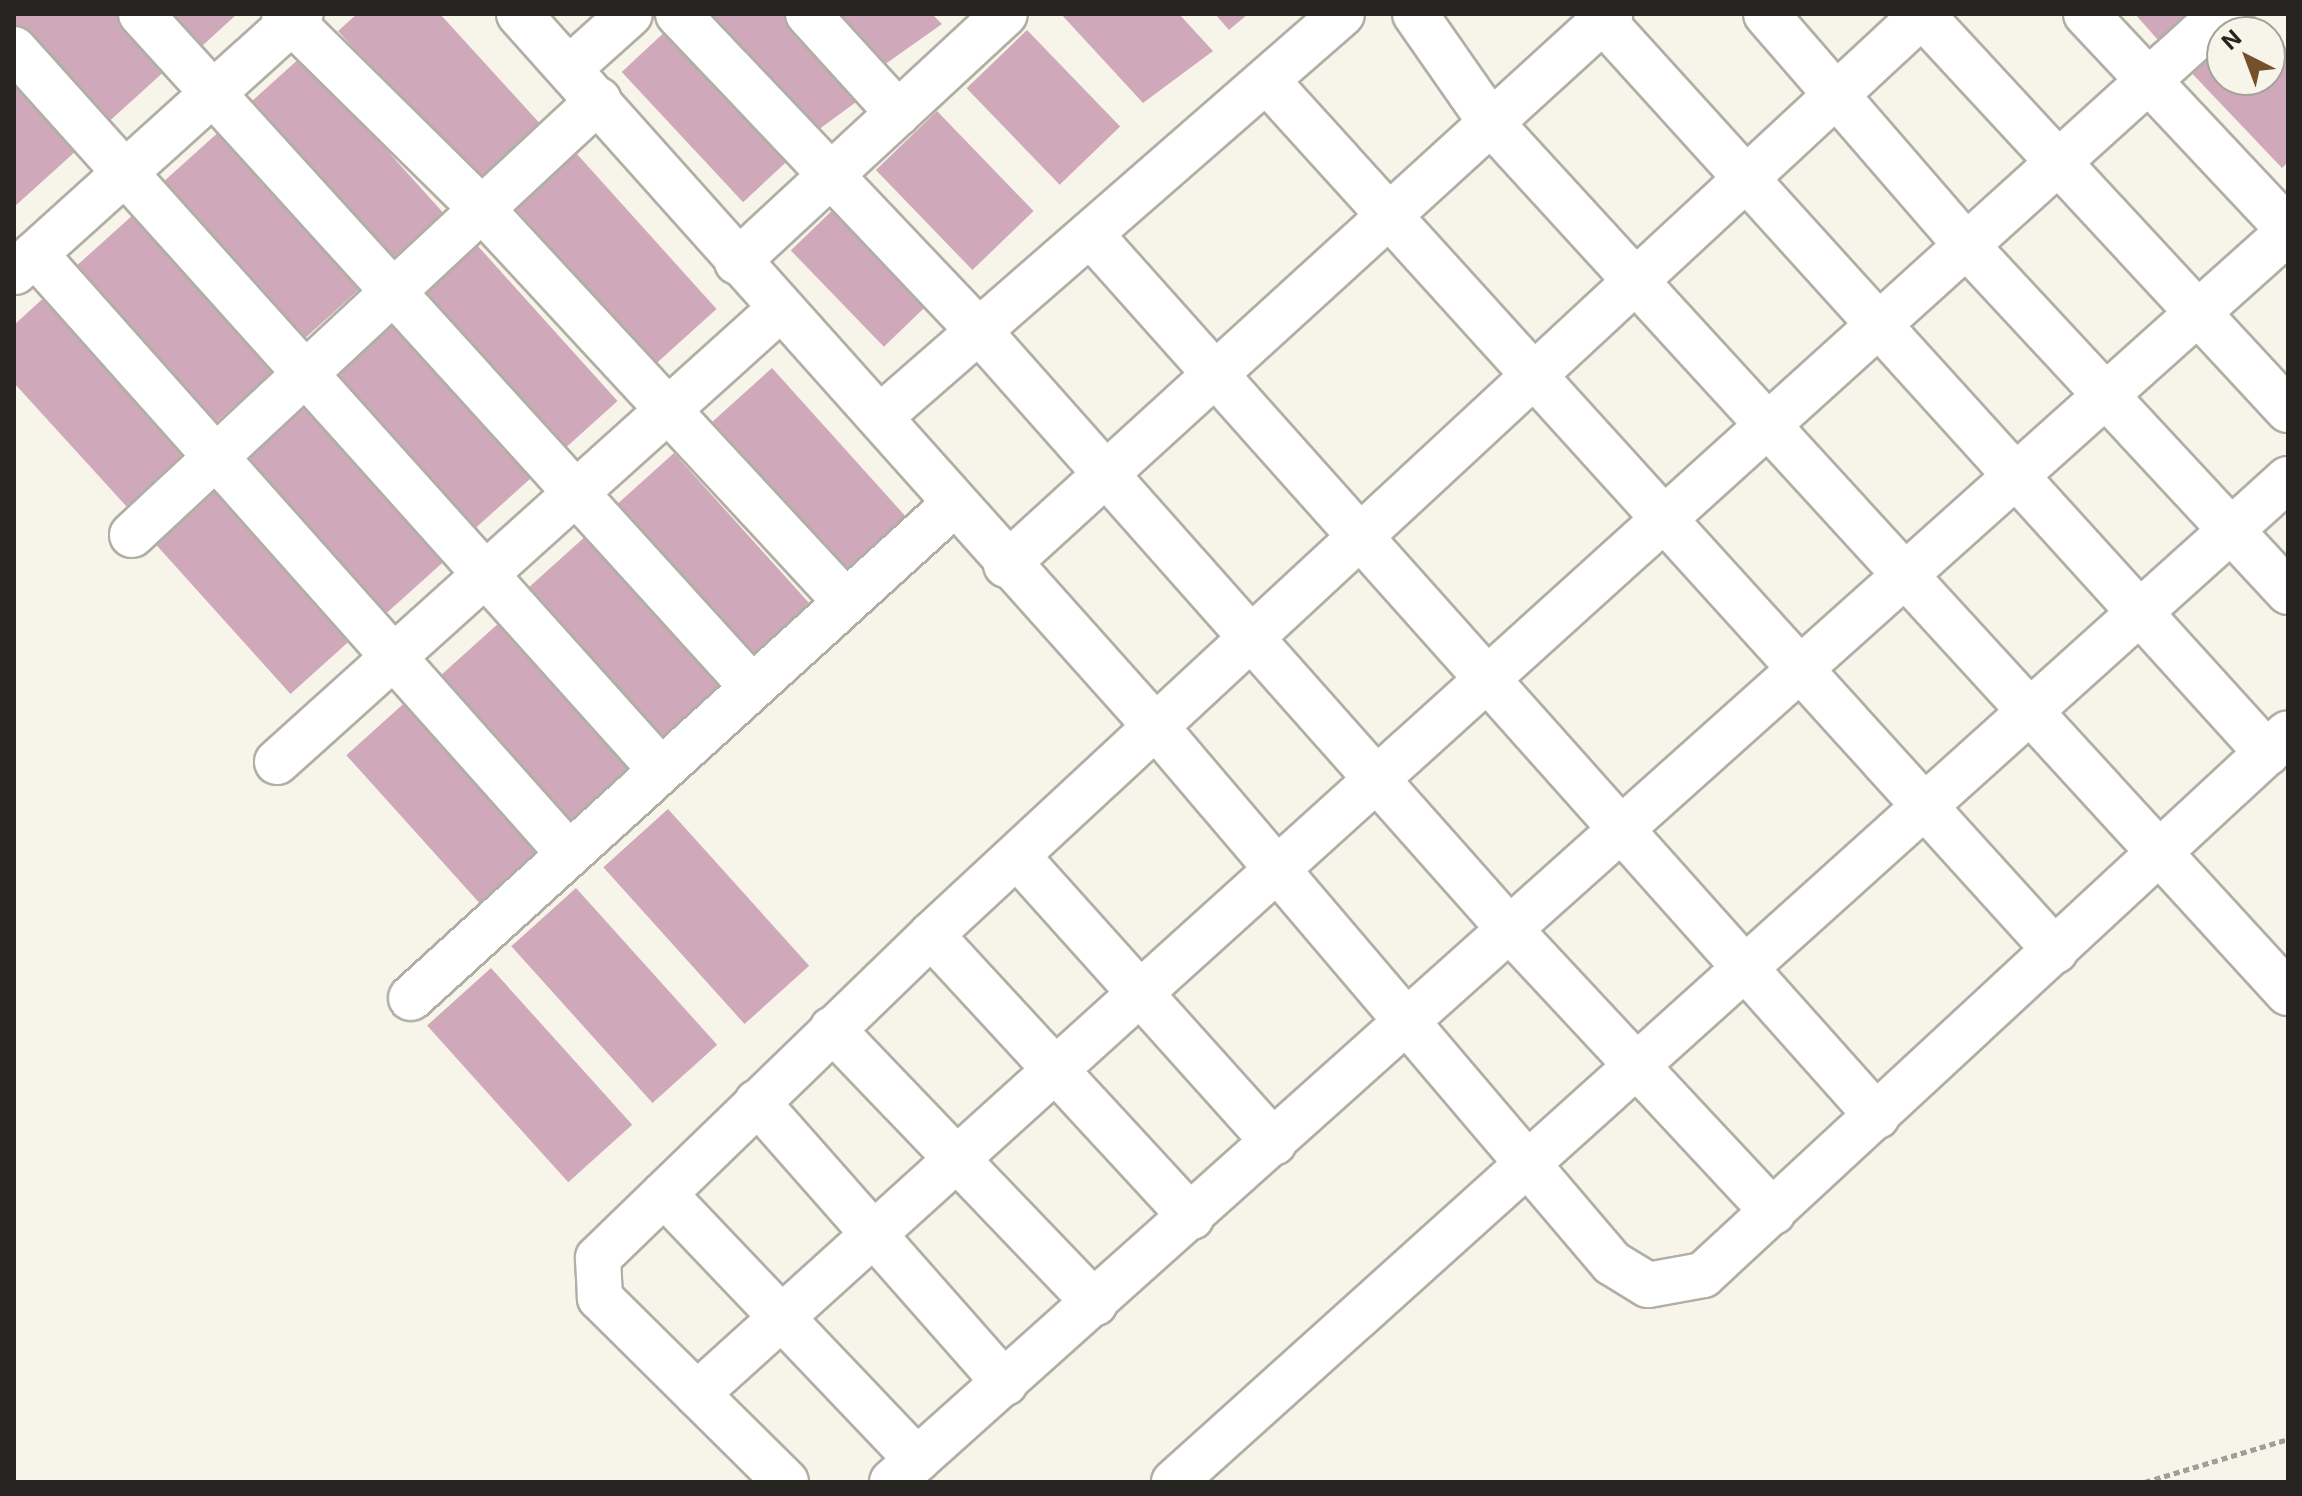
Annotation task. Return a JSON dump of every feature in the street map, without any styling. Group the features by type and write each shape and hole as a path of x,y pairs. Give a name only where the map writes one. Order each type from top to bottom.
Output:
{"street":[{"path":"141,14 389,293 752,687"},
{"path":"519,14 571,67 737,262 880,417 1006,565 1156,727 1407,1027 1612,1263 1648,1285 1703,1275 2277,743 2141,614 1746,180 1603,16 1491,123 1212,374 1006,565"},
{"path":"571,67 630,14"},
{"path":"678,14 979,331 1512,932 1773,1212"},
{"path":"808,14 898,113"},
{"path":"880,417 1342,14"},
{"path":"1415,14 1491,123 1636,277 1764,423 1910,574 2288,993"},
{"path":"1766,14 1965,244 2288,592"},
{"path":"786,1482 600,1298 594,1281 598,1258 931,935 1362,531 1636,277 1746,180 1922,14 2060,158 2288,410"},
{"path":"664,1194 782,1317 904,1471 1407,1027 1801,668 1910,574 2196,310 2288,231 2086,14"},
{"path":"697,1394 1659,516 1878,325 2146,79 2222,14"},
{"path":"569,854 217,455 24,263 212,95 293,17 481,208 670,408 846,602"},
{"path":"737,262 898,113 984,21"},
{"path":"14,49 661,770"},
{"path":"1267,81 1529,376 1801,668 2056,951"},
{"path":"132,535 599,100"},
{"path":"1091,235 1212,374 1362,531 1752,968 1877,1116"},
{"path":"277,762 780,309"},
{"path":"1174,1482 1752,968 2288,479"},
{"path":"411,998 954,504"},
{"path":"1017,856 1274,1142"},
{"path":"931,935 1191,1217"},
{"path":"832,1029 1095,1303"},
{"path":"757,1102 1005,1383"}],"path":[{"path":"2145,1482 2288,1439"}],"building":[{"path":"14,14 119,14 168,68 104,126 14,27"},
{"path":"151,14 237,14 190,57"},
{"path":"357,14 440,14 544,128 480,187 338,31"},
{"path":"699,14 791,14 867,94 814,133"},
{"path":"838,14 932,14 942,24 884,65"},
{"path":"1061,14 1179,14 1213,51 1143,103"},
{"path":"1215,14 1248,14 1229,30"},
{"path":"2135,14 2205,14 2166,49"},
{"path":"670,27 791,157 743,202 622,72"},
{"path":"1027,30 1120,126 1060,185 967,88"},
{"path":"2206,46 2206,88 2184,65"},
{"path":"2286,48 2288,162 2282,168 2213,96 2286,96"},
{"path":"302,56 443,213 379,270 238,114"},
{"path":"14,82 77,150 14,207"},
{"path":"937,111 1034,211 972,270 876,170"},
{"path":"222,129 363,286 299,344 157,187"},
{"path":"576,153 717,309 651,368 511,212"},
{"path":"844,199 937,295 884,347 791,250"},
{"path":"134,214 275,370 211,428 70,272"},
{"path":"477,245 618,401 553,459 412,303"},
{"path":"49,293 191,449 127,507 14,383 14,325"},
{"path":"389,322 530,479 466,537 324,380"},
{"path":"772,368 913,525 849,583 707,426"},
{"path":"305,404 446,560 382,618 241,462"},
{"path":"674,453 815,610 751,668 609,511"},
{"path":"214,479 355,636 291,694 149,537"},
{"path":"587,535 728,691 664,749 523,593"},
{"path":"500,622 641,778 577,836 436,680"},
{"path":"411,697 552,854 488,912 346,755"},
{"path":"668,809 809,966 745,1024 603,867"},
{"path":"576,888 717,1045 653,1103 511,946"},
{"path":"491,968 632,1125 568,1182 427,1026"}]}
